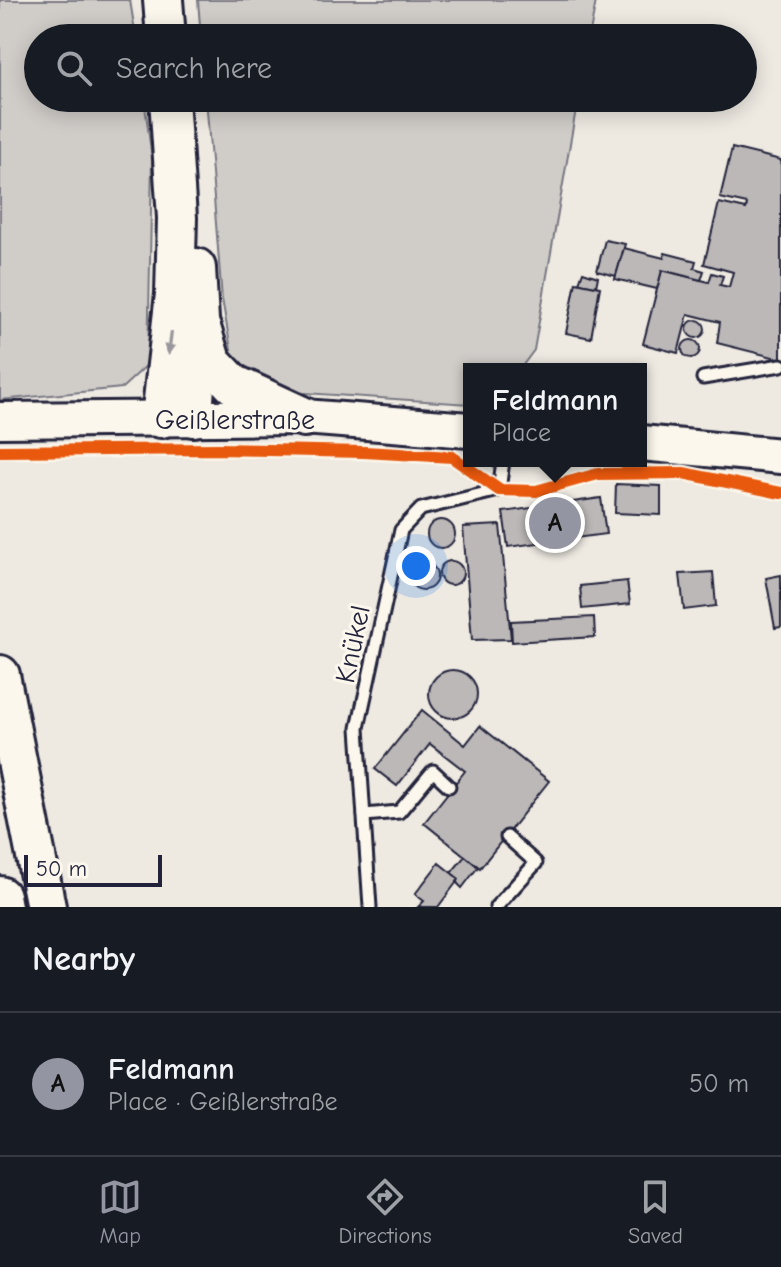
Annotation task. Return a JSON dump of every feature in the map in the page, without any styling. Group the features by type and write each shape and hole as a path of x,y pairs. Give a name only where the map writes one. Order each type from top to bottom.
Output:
{"highway":[{"path":"163,0 165,24"},
{"path":"180,0 181,24"},
{"path":"170,112 177,218 177,417"},
{"path":"187,112 199,320 211,361 233,384 304,417"},
{"path":"177,417 199,320"},
{"path":"0,675 46,907"},
{"path":"0,896 2,907"}],"main road":[{"name":"Geißlerstraße","path":"0,420 304,417 463,430"},
{"path":"647,444 781,456"}],"lane":[{"path":"703,378 781,365"},
{"name":"Knükel","path":"370,907 358,728 401,530 421,509 499,490 502,467"},
{"path":"364,815 399,812 433,771 449,786"},
{"path":"496,907 536,863 507,837"}],"shaded area":[{"path":"0,0 130,0 134,24 24,24 24,112 146,112 152,159 148,364 122,388 0,400"},
{"path":"198,0 596,1 592,24 200,24"},
{"path":"207,112 576,112 534,350 524,363 463,363 463,404 290,392 262,387 232,355 222,299"}],"building":[{"path":"732,148 781,160 781,359 717,343 720,322 688,314 678,353 643,344 662,270 709,282 712,273 723,276 720,285 729,287 733,272 704,264 719,203 746,209 747,204 720,198"},
{"path":"605,240 625,244 616,276 597,271"},
{"path":"624,248 664,258 665,253 696,261 694,268 704,271 701,280 662,270 657,289 615,279"},
{"path":"583,272 598,277 596,286 579,283"},
{"path":"576,282 600,287 591,338 566,333"},
{"path":"692,320 700,320 705,329 703,336 692,338 687,333 687,325"},
{"path":"687,340 695,340 700,349 698,356 687,358 682,353 682,345"},
{"path":"616,484 661,486 661,515 615,513"},
{"path":"601,498 606,534 508,547 503,512"},
{"path":"441,520 451,524 455,534 451,544 441,548 431,544 427,534 431,524"},
{"path":"500,525 511,639 472,640 463,527"},
{"path":"451,561 460,564 463,573 460,582 451,585 442,582 439,573 442,564"},
{"path":"423,562 433,566 437,576 433,586 423,590 413,586 409,576 413,566"},
{"path":"713,572 716,606 684,610 680,574"},
{"path":"781,575 781,627 775,628 766,578"},
{"path":"627,581 630,604 582,609 580,586"},
{"path":"594,617 595,637 512,642 511,621"},
{"path":"453,670 470,677 477,694 470,711 453,718 436,711 429,694 436,677"},
{"path":"422,710 465,745 480,726 549,781 480,868 424,823 465,771 430,744 397,786 375,769"},
{"path":"465,856 478,867 462,888 457,883 459,879 451,873"},
{"path":"439,863 459,879 438,907 418,907 424,901 415,894"}],"cycle path":[{"path":"0,451 218,449 364,452 452,457 463,465"},
{"path":"466,467 499,490 536,491 598,474 683,473 781,493"}],"place":[{"name":"Feldmann","path":"555,523"}]}
